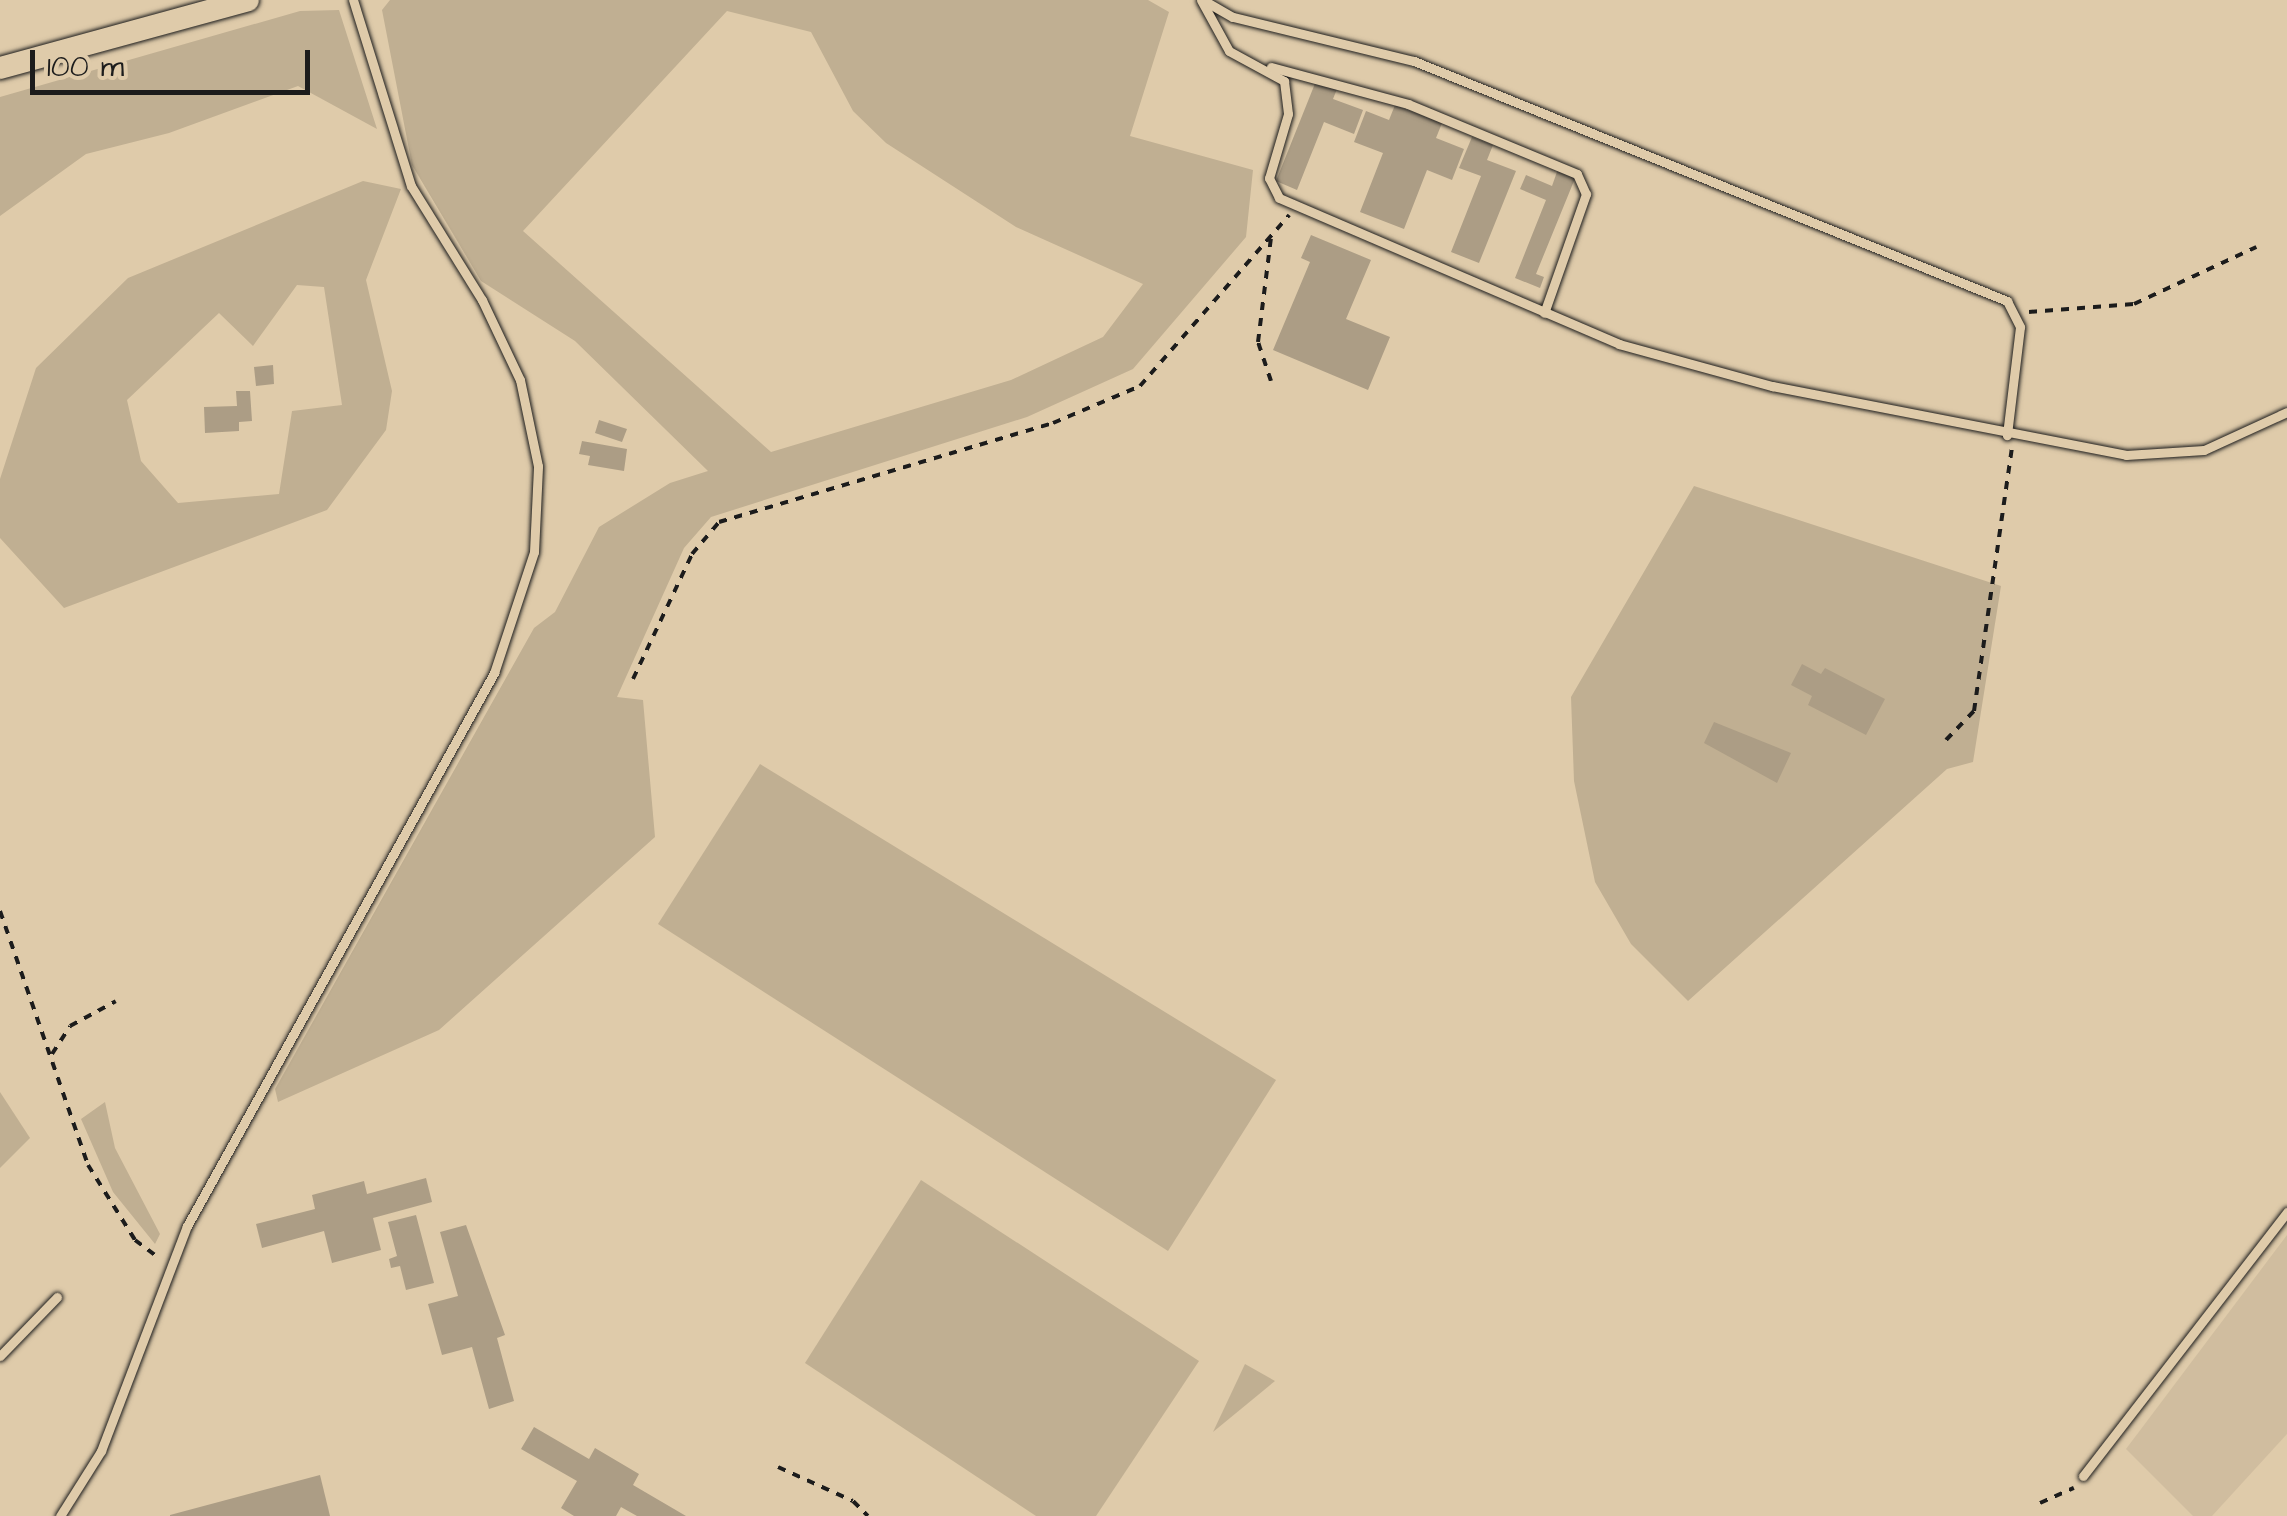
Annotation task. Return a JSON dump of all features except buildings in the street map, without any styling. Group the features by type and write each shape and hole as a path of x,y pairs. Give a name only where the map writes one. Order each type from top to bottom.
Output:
{"street":[{"path":"0,68 248,0"}],"lane":[{"path":"60,1516 101,1451 168,1265 494,673 534,552 538,466 520,380 482,300 411,186 353,0"},
{"path":"1202,0 1222,44 1284,81 1289,96 1269,178 1279,198 1544,313 1684,365 2010,436 2126,455 2178,455 2229,441 2287,412"},
{"path":"1202,0 1233,17 1414,61 1556,115 1899,262 2007,301 2019,315 2010,436"},
{"path":"1263,66 1313,74 1408,104 1576,174 1586,194 1544,313"},
{"path":"2084,1476 2287,1212"},
{"path":"0,1356 56,1298"}],"path":[{"path":"633,679 692,554 719,522 1053,423 1140,386 1296,207"},
{"path":"1270,382 1258,342 1271,237"},
{"path":"2019,315 2134,304 2256,247"},
{"path":"1946,740 1974,711 2010,436"},
{"path":"0,912 88,1164 135,1240 168,1265"},
{"path":"52,1054 70,1026 116,1001"},
{"path":"778,1467 853,1501 868,1516"},
{"path":"2040,1503 2064,1496 2084,1476"}],"shaded area":[{"path":"390,0 1148,0 1169,12 1130,136 1253,170 1246,237 1133,369 1027,417 711,517 684,548 617,697 643,700 655,837 439,1030 278,1102 275,1089 534,628 555,612 599,527 670,483 708,471 575,341 481,281 412,165 382,10","holes":["727,11 811,32 853,111 886,143 1016,227 1143,284 1103,337 1011,380 771,452 523,231"]},
{"path":"339,10 377,129 298,86 169,133 86,154 0,216 0,97 300,11"},
{"path":"363,181 401,189 366,280 392,391 386,430 327,510 64,608 0,538 0,479 36,368 128,278","holes":["297,285 324,287 342,405 292,411 279,494 178,503 141,461 127,400 219,313 253,346"]},
{"path":"1694,486 2001,586 1973,762 1947,769 1688,1001 1631,944 1595,882 1574,781 1571,697"},
{"path":"760,764 1276,1080 1168,1251 658,924"},
{"path":"0,1092 30,1138 0,1168"},
{"path":"105,1102 115,1148 160,1234 155,1244 113,1192 81,1119"},
{"path":"921,1180 1199,1361 1096,1516 1036,1516 805,1363"},
{"path":"2287,1235 2287,1434 2212,1516 2193,1516 2126,1449"},
{"path":"1245,1364 1275,1381 1213,1432"}]}
